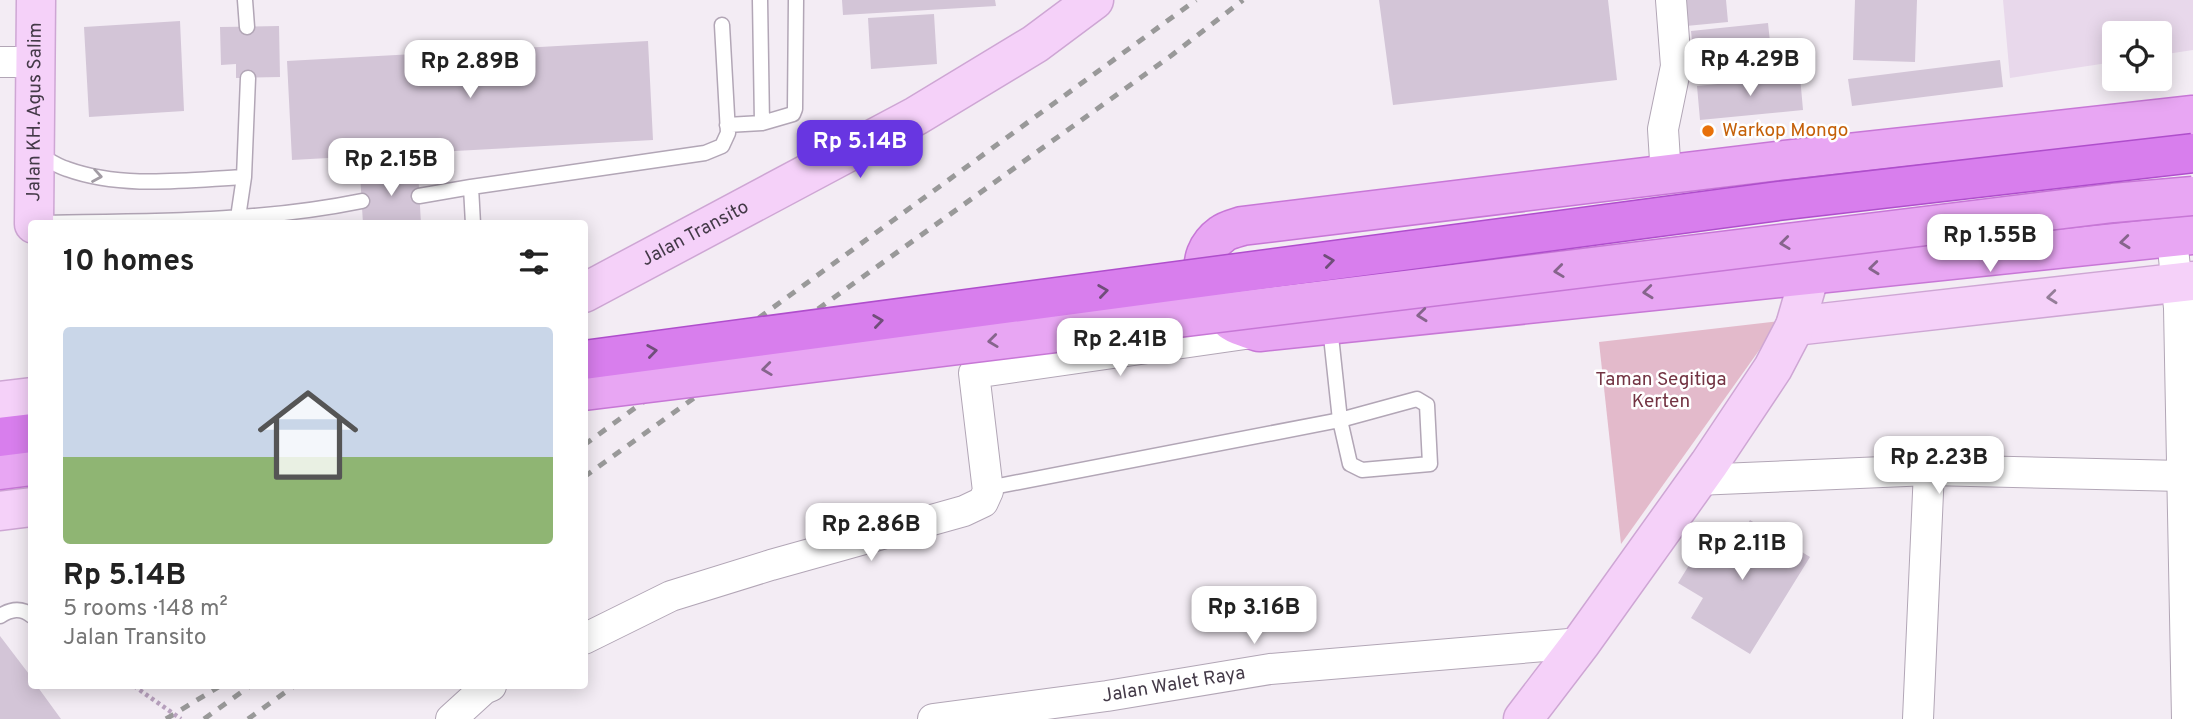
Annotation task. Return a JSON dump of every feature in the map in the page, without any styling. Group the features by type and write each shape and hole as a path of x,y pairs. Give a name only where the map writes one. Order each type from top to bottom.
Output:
{"highway":[{"path":"588,359 1765,203 2193,153"},
{"path":"0,437 28,434"}],"main road":[{"name":"Jalan KH. Agus Salim","path":"34,220 34,151 18,62 36,0"},
{"name":"Jalan Transito","path":"588,291 916,116 1035,44 1094,0"},
{"path":"2182,236 1259,332 1231,321 1207,289 1202,266 1209,248 1223,233 1242,226 1664,158 2193,116"},
{"path":"588,391 2113,203 2193,196"},
{"path":"1523,719 1581,643 1773,368 1791,335 1810,274"},
{"path":"1791,335 2185,282"},
{"path":"0,401 28,398"},
{"path":"0,470 28,466"},
{"path":"0,511 28,508"}],"street":[{"path":"1664,158 1664,122 1676,75 1676,40 1671,0"},
{"path":"2182,236 2185,282 2182,476 2187,719"},
{"path":"588,637 671,596 964,511 983,502 988,488 974,373 1259,332"},
{"path":"1696,480 1929,470 2182,476"},
{"path":"1918,719 1929,470"},
{"name":"Jalan Walet Raya","path":"933,719 1107,708 1270,669 1581,643"},
{"path":"451,719 486,689"}],"lane":[{"path":"245,0 247,27"},
{"path":"760,0 762,123"},
{"path":"727,125 762,123 793,114 796,1"},
{"path":"419,197 705,153 722,146 728,133 722,25"},
{"path":"237,220 244,177 248,78"},
{"path":"34,151 66,169 101,177 148,182 244,177"},
{"path":"471,187 473,220"},
{"path":"244,220 362,201"},
{"path":"327,208 328,220"},
{"path":"988,488 1340,420 1417,399 1427,405 1430,464 1362,470 1350,464 1340,420 1330,325"},
{"path":"0,386 28,383"},
{"path":"0,616 16,609 28,612"}],"path":[{"path":"138,689 181,719"}],"shaded area":[{"path":"2003,0 2193,0 2193,50 2172,53 2172,21 2102,21 2102,64 2010,78"}],"green space":[{"name":"Taman Segitiga Kerten","path":"1780,321 1621,544 1599,342"}],"building":[{"path":"842,0 995,0 996,6 843,15"},
{"path":"1379,0 1608,0 1617,80 1393,105"},
{"path":"1683,0 1726,0 1728,22 1686,26"},
{"path":"1855,0 1917,0 1915,62 1853,60"},
{"path":"934,14 937,64 871,69 868,18"},
{"path":"180,21 184,111 89,117 84,27"},
{"path":"1768,23 1773,71 1696,80 1691,31"},
{"path":"279,26 280,77 236,78 236,64 221,65 220,27"},
{"path":"648,41 653,140 292,160 287,61"},
{"path":"2000,60 2003,87 1852,106 1848,79"},
{"path":"1800,76 1803,110 1700,120 1697,86"},
{"path":"418,170 421,220 363,220 360,173"},
{"path":"1750,520 1810,557 1750,654 1691,618 1703,598 1678,583 1714,525 1739,539"},
{"path":"0,636 28,673 28,689 39,689 61,719 0,719"}],"railway":[{"path":"588,442 1196,0"},
{"path":"588,474 1172,55 1243,0"},
{"path":"166,719 215,689"},
{"path":"204,719 246,689"},
{"path":"248,719 290,689"}],"place":[{"name":"Warkop Mongo","path":"1708,131"}]}
